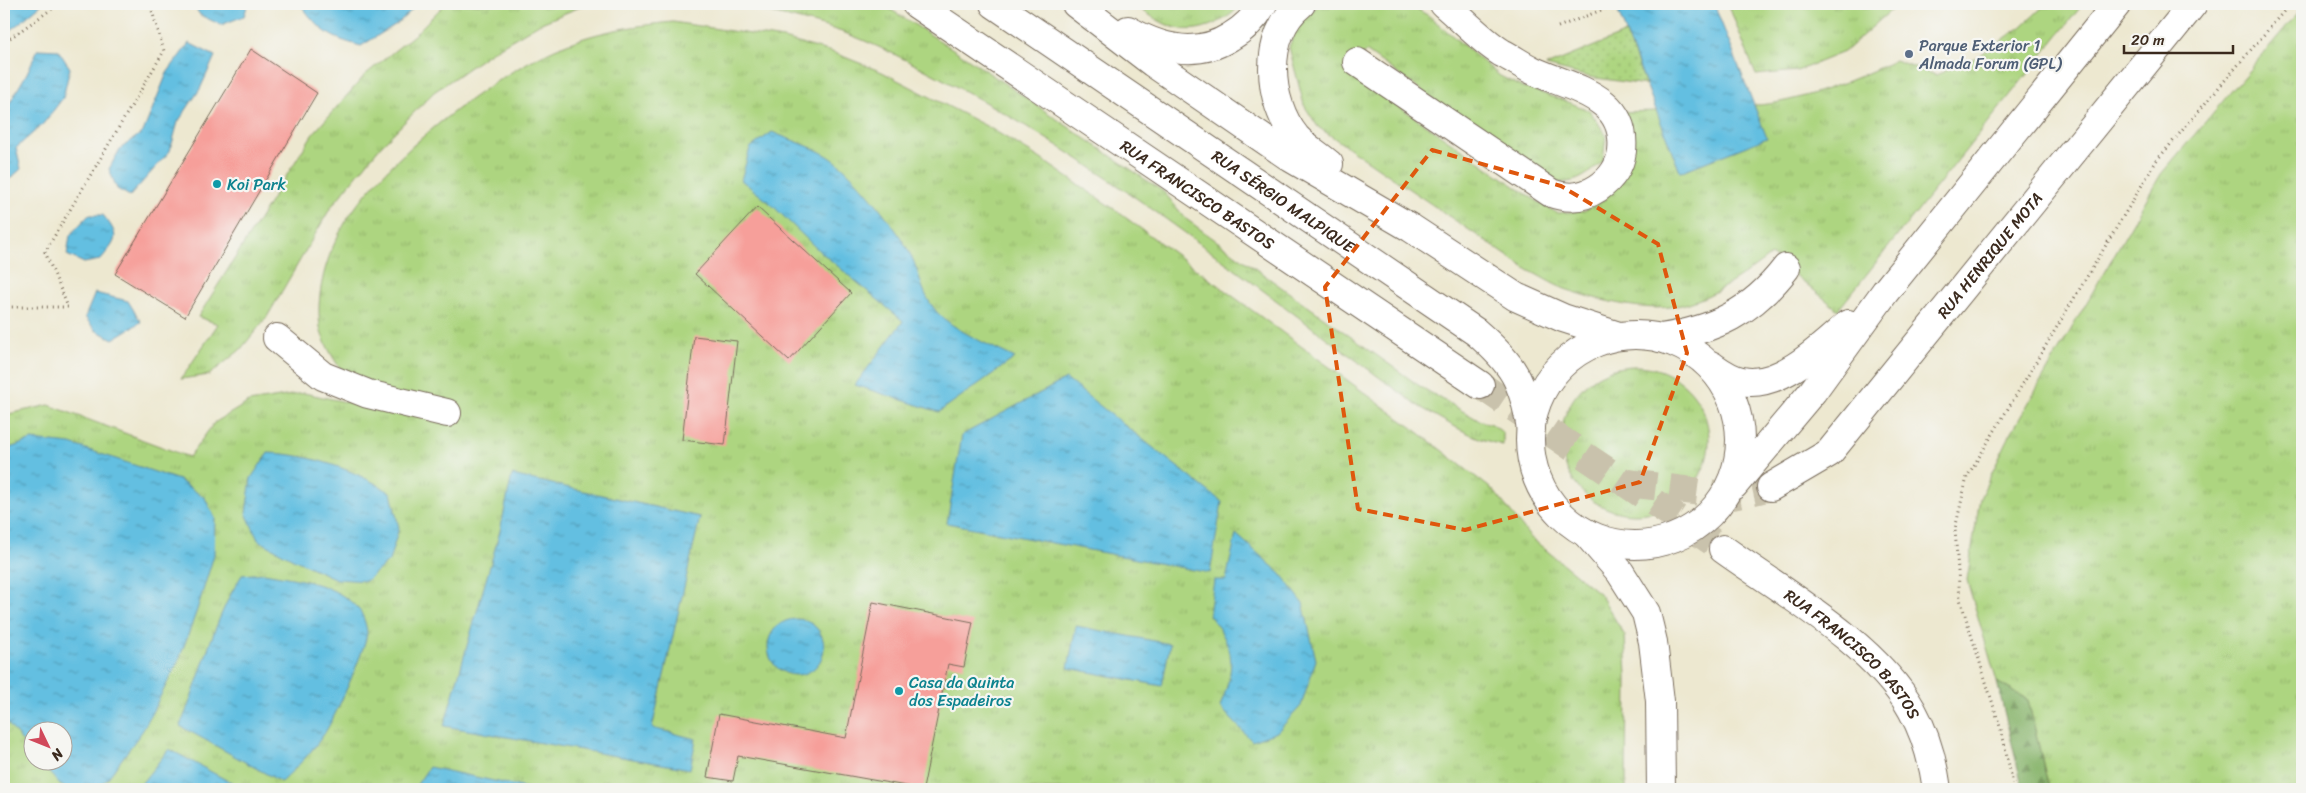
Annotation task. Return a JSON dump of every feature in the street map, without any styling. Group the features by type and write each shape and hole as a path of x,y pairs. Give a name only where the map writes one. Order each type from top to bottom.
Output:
{"street":[{"name":"RUA FRANCISCO BASTOS","path":"916,4 1480,385"},
{"name":"RUA SÉRGIO MALPIQUE","path":"994,4 1476,332 1499,352 1516,374 1526,400 1531,429"},
{"path":"1076,4 1153,63 1291,158 1411,228 1516,297 1563,318 1619,336"},
{"path":"1084,4 1154,43 1188,50 1203,49 1220,43 1251,21 1263,4"},
{"path":"1301,4 1281,29 1272,57 1274,86 1282,117 1297,138 1411,228"},
{"path":"1357,62 1551,193 1570,198 1580,196 1592,192 1606,182 1618,166 1622,146 1622,133 1608,107 1600,99 1579,88 1533,70 1500,51 1444,4"},
{"path":"1585,532 1604,540 1638,545 1665,540 1690,529 1711,512 1813,391 1885,292 2117,4"},
{"name":"RUA HENRIQUE MOTA","path":"1771,487 1830,453 2193,4"},
{"path":"1660,338 1689,334 1717,324 1743,310 1759,298 1786,268"},
{"path":"1661,789 1660,701 1653,642 1646,612 1620,572 1585,532 1563,516 1546,495 1531,456 1533,416 1543,390 1569,358 1593,344 1619,336 1646,335 1660,338 1685,348 1728,377 1743,382 1766,380 1793,369 1813,355 1885,292"},
{"path":"277,338 323,376 368,394 447,413"},
{"path":"1707,363 1725,384 1731,397 1736,410 1740,437 1737,464 1727,490 1720,501"},
{"name":"RUA FRANCISCO BASTOS","path":"1723,549 1840,632 1880,666 1912,710 1931,754 1937,789"}],"path":[{"path":"4,46 10,38 59,4"},
{"path":"4,304 4,307 68,307 45,252 164,51 150,4"},
{"path":"1558,27 1617,4"},
{"path":"2014,789 2002,733 1960,599 1955,529 1967,477 2156,160 2290,4"}],"highlighted area":[{"path":"1432,150 1561,186 1658,244 1687,353 1640,482 1465,530 1358,509 1325,287"}],"green space":[{"path":"445,4 587,4 539,24 493,51 434,92 380,147 331,207 267,317 240,350 209,375 181,379 218,324 198,317 312,135 366,74 414,35"},
{"path":"727,4 882,4 967,58 1164,192 1186,219 1421,387 1480,421 1492,424 1503,433 1503,445 1470,434 1420,407 1137,199 1020,123 959,88 889,52 845,33 802,20"},
{"path":"1133,4 1240,4 1233,13 1223,20 1204,28 1182,29 1162,23"},
{"path":"1320,4 1408,4 1429,16 1500,76 1522,87 1590,111 1606,135 1603,161 1578,179 1564,182 1548,181 1366,51 1349,72 1532,198 1557,213 1584,211 1607,198 1622,112 1657,111 1680,172 1766,138 1754,105 1770,104 1806,96 1864,75 1895,60 1936,75 1977,57 2021,27 2046,4 2083,4 1838,310 1771,255 1736,280 1710,294 1684,304 1658,308 1631,306 1589,297 1560,287 1528,270 1318,127 1304,105 1289,47 1298,24"},
{"path":"1728,4 1898,4 1844,52 1797,71 1756,75"},
{"path":"2302,8 2302,789 2049,789 2028,700 1997,682 1967,580 1980,498 2010,435 2161,174"},
{"path":"673,22 783,39 832,52 882,72 990,128 1038,157 1114,209 1418,432 1494,491 1530,537 1600,594 1625,636 1627,676 1626,789 4,789 4,415 49,405 189,457 214,423 249,402 304,393 365,406 371,385 347,370 340,368 331,354 320,327 320,298 325,269 342,227 350,215 368,192 415,144 472,98 529,62 555,49 584,38 627,28"},
{"path":"1626,33 1646,85 1589,77 1546,66"},
{"path":"1635,366 1663,372 1687,388 1703,412 1709,440 1703,468 1687,492 1663,508 1635,514 1607,508 1583,492 1567,468 1561,440 1567,412 1583,388 1607,372"},
{"path":"1997,682 2028,700 2049,789 2023,789"}],"water":[{"path":"4,4 42,4 4,36"},
{"path":"193,4 248,4 244,16 221,25 200,15"},
{"path":"300,4 418,4 398,23 361,46 326,32"},
{"path":"1615,4 1714,4 1767,138 1680,172"},
{"path":"189,43 215,56 200,89 178,122 170,151 130,196 117,189 109,169 120,149 143,132 167,73"},
{"path":"38,49 58,50 70,68 63,98 43,124 16,148 21,169 4,184 4,113 27,73"},
{"path":"772,132 821,152 838,163 873,200 903,241 913,260 926,296 936,311 962,331 1015,358 939,412 855,385 903,321 815,247 771,204 741,180 750,148"},
{"path":"89,215 103,215 113,228 115,238 110,248 100,260 84,263 67,255 70,235"},
{"path":"95,293 128,301 141,322 113,339 95,330 85,317"},
{"path":"1066,379 1222,502 1210,573 947,523 962,435"},
{"path":"32,440 71,444 179,480 205,498 215,518 214,555 179,660 143,730 108,778 95,789 69,789 60,785 47,770 72,770 72,720 22,720 22,741 4,719 4,450"},
{"path":"268,453 300,456 348,470 391,493 399,528 389,561 366,581 336,579 258,540 246,513 251,478"},
{"path":"512,475 700,517 652,728 696,739 690,769 444,726 500,531"},
{"path":"1236,534 1281,574 1303,603 1316,660 1301,706 1277,732 1252,741 1220,707 1229,680 1231,659 1225,638 1209,615 1214,580 1226,580"},
{"path":"264,573 303,580 340,594 360,611 367,630 356,668 329,726 309,753 281,782 180,726 215,630 232,593 242,575"},
{"path":"796,619 811,624 819,632 824,647 819,662 811,670 796,675 781,670 773,662 768,647 773,632 781,624"},
{"path":"1076,626 1170,644 1162,686 1068,668"},
{"path":"169,749 241,788 243,789 137,789"},
{"path":"429,767 531,789 414,789"}],"building":[{"name":"Koi Park","path":"251,49 317,93 185,317 115,274"},
{"path":"757,207 851,293 789,361 695,274"},
{"path":"694,336 737,341 725,445 682,440"},
{"name":"Casa da Quinta dos Espadeiros","path":"873,602 973,622 964,667 948,664 923,789 738,756 733,781 707,777 719,714 846,738"}],"tunnel":[{"path":"1480,385 1723,549"},
{"path":"1628,483 1733,496 1771,487"}],"place":[{"name":"Parque Exterior 1 Almada Forum (GPL)","path":"1909,54"},
{"name":"Koi Park","path":"217,184"},
{"name":"Casa da Quinta dos Espadeiros","path":"899,691"}]}
